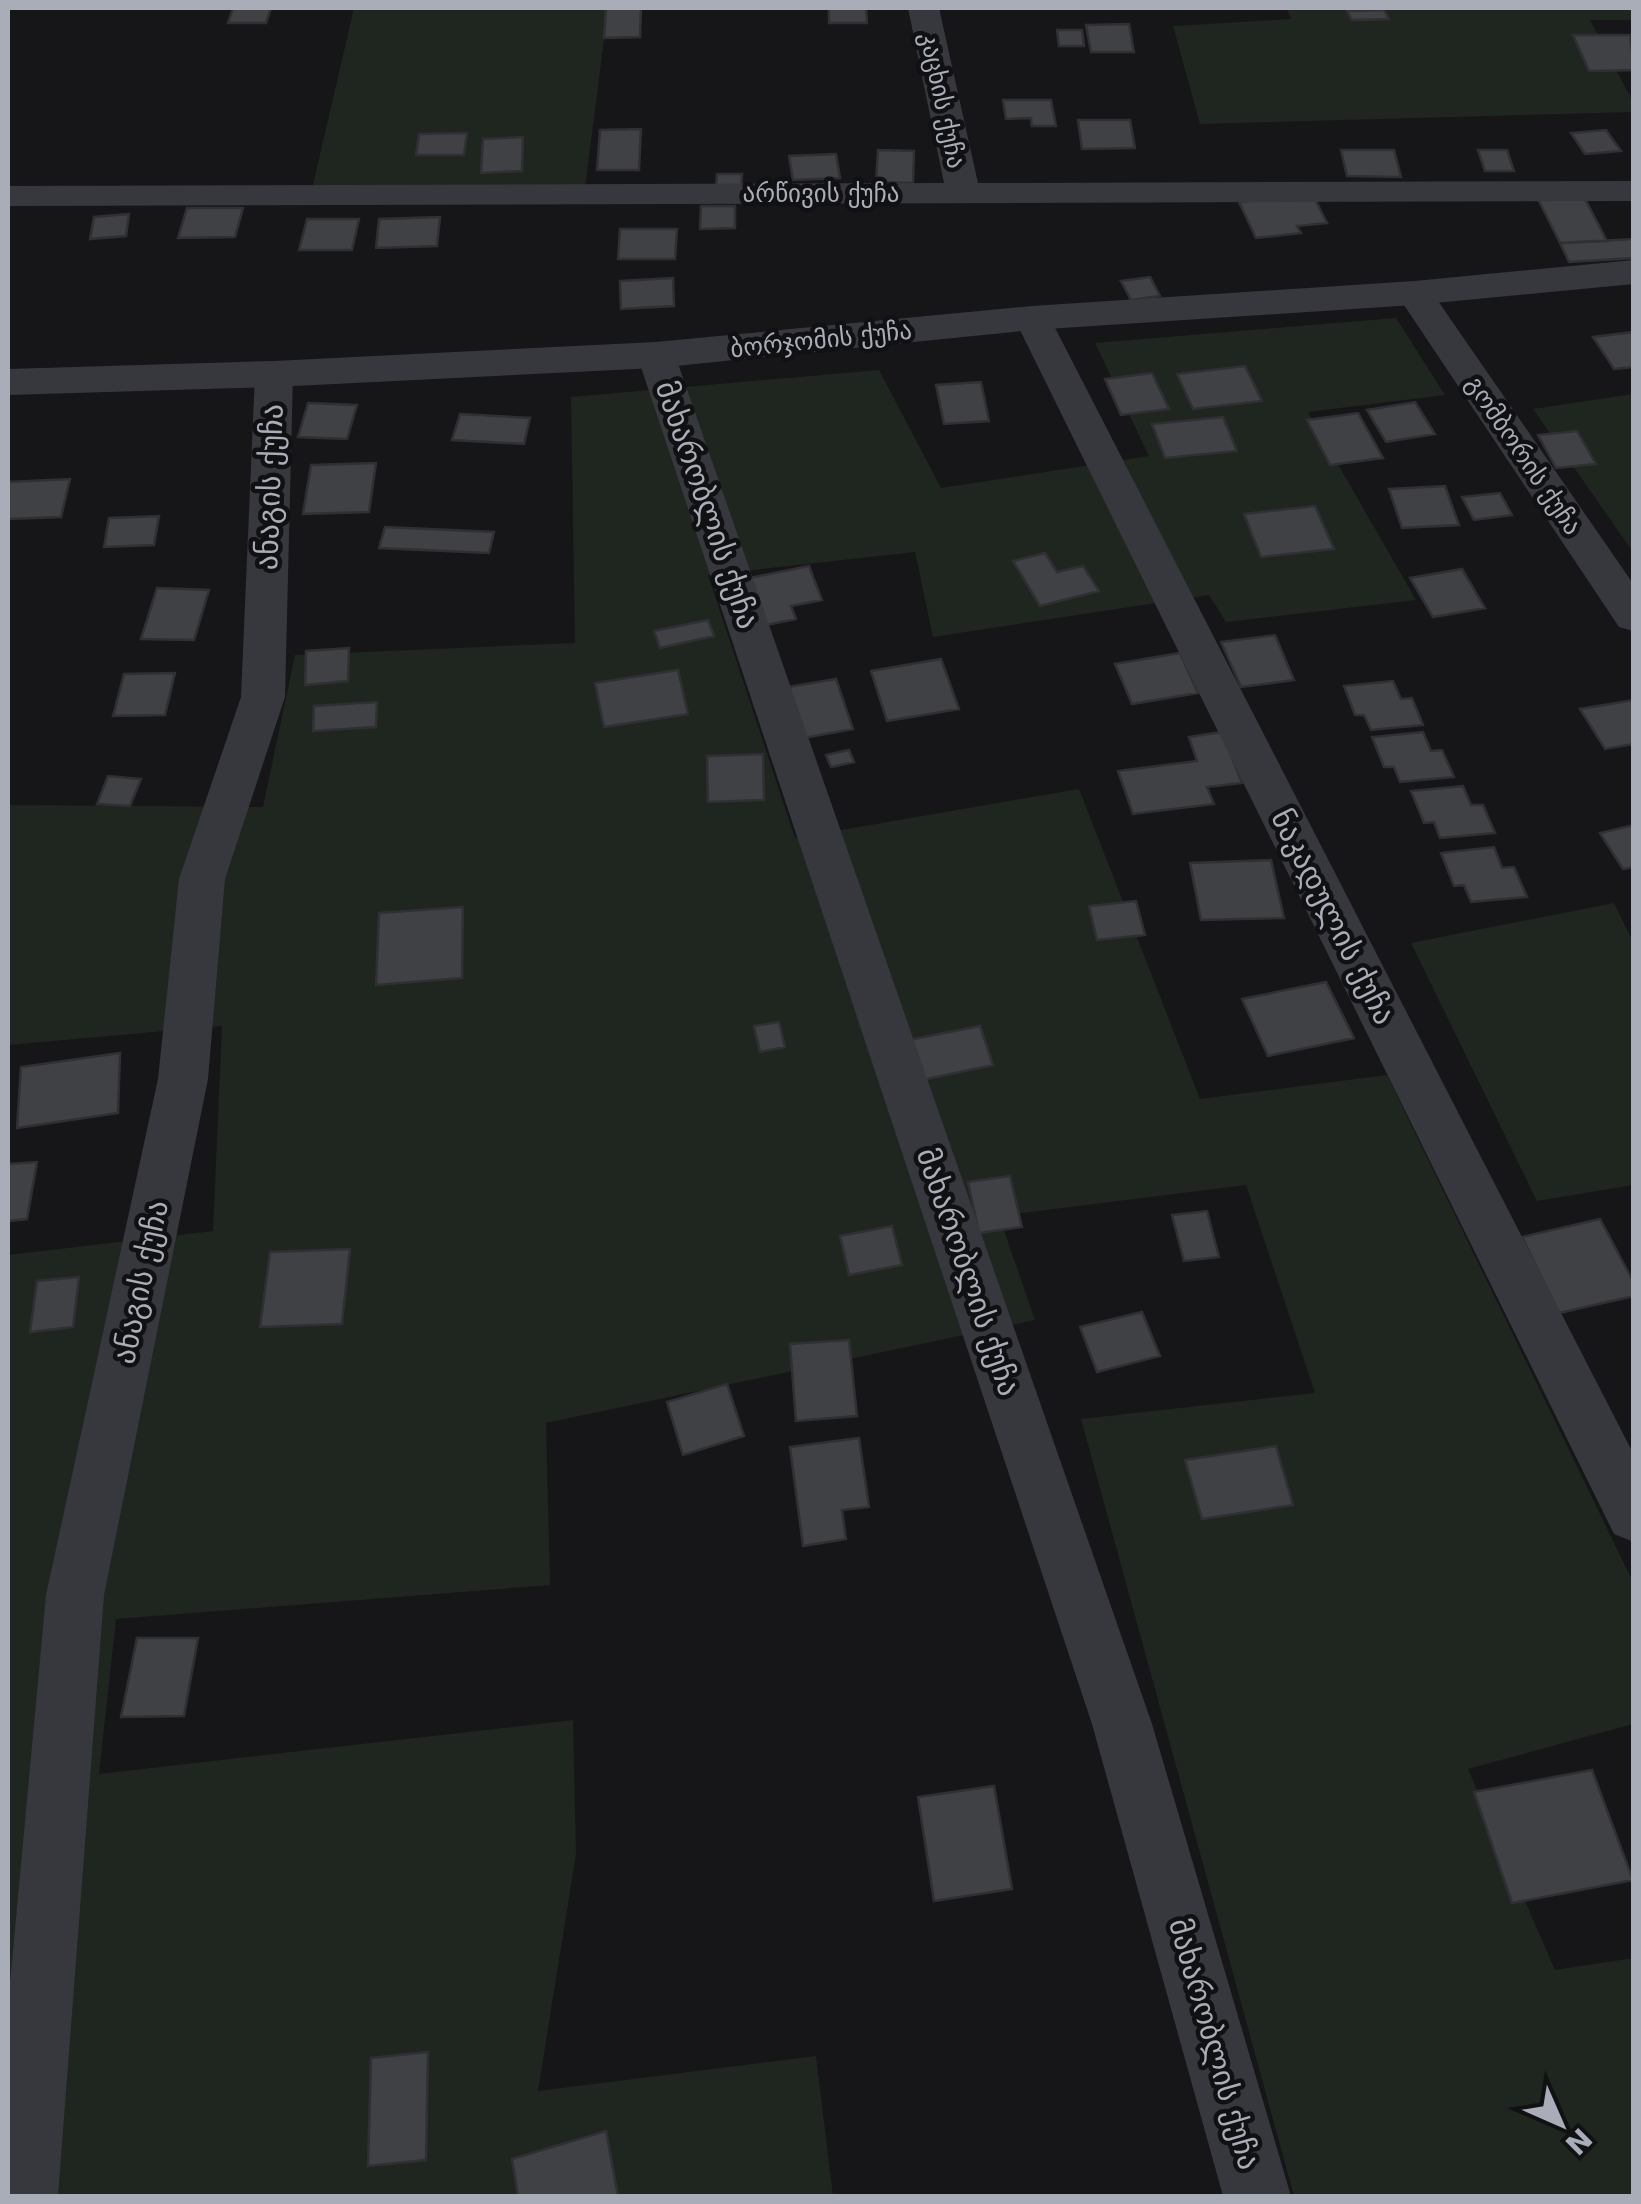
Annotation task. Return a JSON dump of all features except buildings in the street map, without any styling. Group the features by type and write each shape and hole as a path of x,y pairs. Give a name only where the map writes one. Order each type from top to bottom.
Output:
{"street":[{"name":"კაცხის ქუჩა","path":"923,8 963,192"},
{"name":"არწივის ქუჩა","path":"8,196 1634,191"},
{"name":"ბორჯომის ქუჩა","path":"8,382 274,374 656,355 1032,318 1414,293 1634,272"},
{"name":"გომბორის ქუჩა","path":"1414,293 1634,617"},
{"name":"ნაკადულის ქუჩა","path":"1032,318 1634,1515"},
{"name":"მახარობლის ქუჩა","path":"656,355 1122,1724 1258,2196"},
{"name":"ანაგის ქუჩა","path":"24,2196 75,1596 183,1079 202,879 263,697 274,374"}],"shaded area":[{"path":"354,8 608,8 585,188 312,189"},
{"path":"1287,8 1633,8 1633,20 1590,20 1633,102 1633,112 1200,124 1173,26 1291,19"},
{"path":"1396,318 1445,395 1308,412 1416,600 1226,622 1209,595 933,637 915,552 708,575 795,838 1079,789 1200,1099 1387,1075 1633,1582 1633,1724 1468,1769 1555,1970 1633,1958 1633,2196 1294,2196 1081,1419 1315,1393 1246,1185 999,1216 1035,1320 546,1423 550,1585 116,1619 99,1774 573,1720 576,1854 538,2091 816,2056 833,2196 8,2196 8,1255 213,1231 222,1026 8,1045 8,805 263,807 295,655 575,643 571,397 879,370 941,488 1149,456 1095,343"},
{"path":"1633,394 1633,552 1533,409"},
{"path":"1614,903 1633,942 1633,1185 1537,1201 1411,943"}]}
